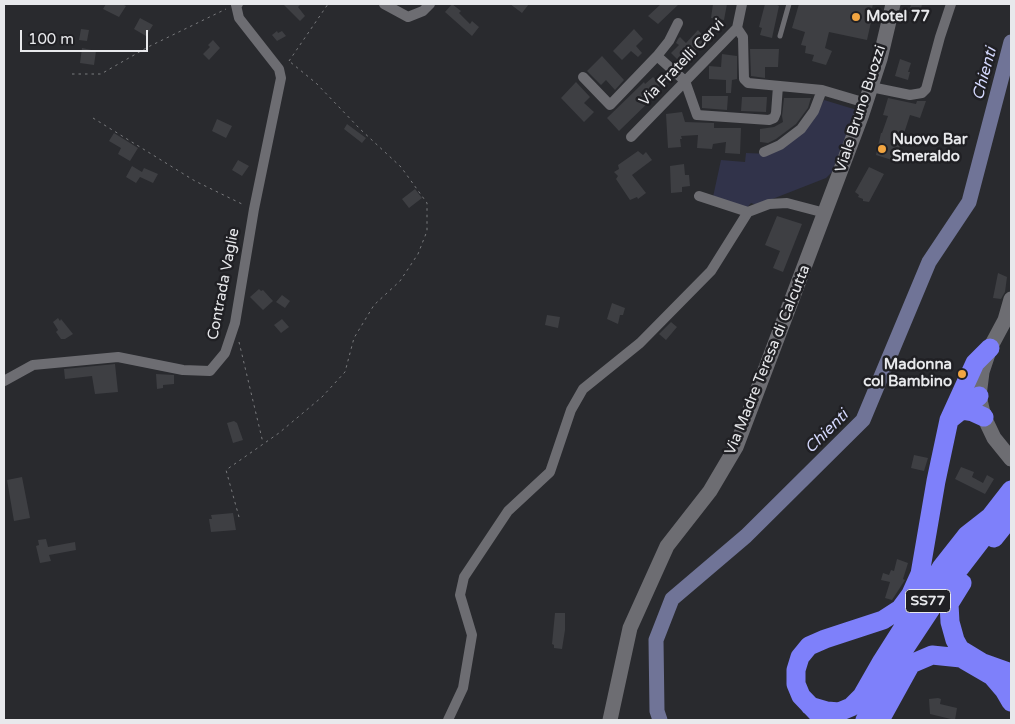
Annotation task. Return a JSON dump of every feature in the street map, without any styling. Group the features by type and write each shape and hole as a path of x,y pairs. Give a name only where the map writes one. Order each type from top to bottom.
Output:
{"highway":[{"path":"824,720 801,696 796,684 796,670 800,657 809,646 883,620 900,609 911,594 920,574 936,481 956,409 975,363 990,348"},
{"path":"956,409 979,396"},
{"path":"956,409 973,412 984,417"},
{"name":"SS77","path":"856,720 886,664 946,573 1011,490"},
{"name":"SS77","path":"865,720 900,657 946,586 1011,501"},
{"path":"1009,682 960,649 954,640 950,622 950,604 970,569 1010,518 1011,514"},
{"path":"809,706 826,711 839,712 851,707 862,696 941,568 967,535 990,517"},
{"path":"880,720 911,664 932,656 961,658 992,676 1009,682"}],"main road":[{"name":"Viale Bruno Buozzi","path":"825,213 866,103 880,59 892,4"},
{"name":"Via Madre Teresa di Calcutta","path":"610,720 630,628 667,546 710,491 736,447 825,213"},
{"path":"1011,299 1006,320 990,348 982,372 979,396 984,417 994,438 1011,459"}],"street":[{"path":"237,4 239,18 279,69"},
{"path":"384,4 408,18 423,11 430,4"},
{"name":"Via Fratelli Cervi","path":"631,137 737,28 742,4"},
{"path":"871,87 910,95 922,93 926,89 940,36 951,4"},
{"path":"583,77 610,105 657,56 669,41 678,23"},
{"path":"737,28 743,37 744,78 748,84 822,90 866,103"},
{"path":"657,56 685,82 696,115 769,120 774,118 776,113 778,86"},
{"name":"Contrada Vaglie","path":"4,381 33,365 118,357 183,370 210,370 225,353 235,323 254,209 280,78 279,69"},
{"path":"764,152 780,145 801,129 814,111 822,90"},
{"path":"700,196 748,212"},
{"path":"448,720 463,688 472,635 460,595 464,577 508,511 550,472 570,410 583,389 640,343 711,271 748,212 769,204 787,203 825,213"}],"lane":[{"path":"780,36 789,4"}],"path":[{"path":"72,74 101,74 148,47 237,4"},
{"path":"279,69 289,61 328,4"},
{"path":"239,517 226,470 264,444 322,397 345,372 354,338 374,305 400,281 418,254 427,230 427,203 400,167 316,83 289,61"},
{"path":"93,118 195,181 254,209"},
{"path":"235,323 264,444"}],"shaded area":[{"path":"824,100 857,110 836,168 826,178 757,205 751,203 745,210 713,197 721,160 745,162 746,153 771,154 812,122"}],"building":[{"path":"106,4 122,4 126,6 119,17 103,9"},
{"path":"283,4 301,4 298,7 305,16 300,21"},
{"path":"452,4 461,11 459,13 470,24 472,21 479,27 472,36 445,12"},
{"path":"510,4 529,4 522,13"},
{"path":"661,4 679,4 658,24 648,16"},
{"path":"713,4 727,4 724,20 711,18"},
{"path":"765,4 776,4 779,6 772,38 760,35 762,28 759,27"},
{"path":"799,4 873,4 867,40 829,32 825,48 832,51 826,65 812,61 814,55 805,53 806,46 801,45 805,32 792,28"},
{"path":"911,4 922,4 920,15 909,13"},
{"path":"140,18 153,25 146,36 134,29"},
{"path":"81,29 89,30 87,41 79,40"},
{"path":"634,29 643,39 636,46 642,53 638,57 631,51 622,60 613,51"},
{"path":"698,30 706,39 684,63 681,59 679,61 671,53 679,45 676,43 678,39 680,37 686,43"},
{"path":"277,31 278,33 282,31 286,36 277,41 272,35"},
{"path":"213,40 220,48 209,60 203,54 210,47 208,45"},
{"path":"82,48 96,51 94,65 80,63"},
{"path":"750,49 779,49 778,67 765,67 765,78 751,76"},
{"path":"722,54 737,56 737,79 732,80 731,93 726,93 726,80 709,79 709,66 721,67"},
{"path":"602,56 624,80 615,90 606,80 601,85 587,71"},
{"path":"900,59 911,63 908,80 895,76"},
{"path":"653,77 661,85 656,89 658,90 655,93 656,95 619,131 607,118 644,82 645,84"},
{"path":"576,82 590,97 584,103 594,112 584,122 561,98"},
{"path":"702,96 728,96 727,110 702,108"},
{"path":"742,97 767,97 766,112 741,111"},
{"path":"784,98 811,98 808,108 796,124 768,143 760,142 760,129 774,127 783,122"},
{"path":"888,98 916,104 917,101 926,101 920,118 910,115 895,161 876,155 881,133 888,116 883,115"},
{"path":"682,112 685,122 714,123 714,128 741,128 740,154 725,153 726,142 713,144 712,149 697,148 698,135 681,136 681,147 668,148 666,114"},
{"path":"217,119 232,126 226,138 212,131"},
{"path":"347,124 366,138 362,143 344,129"},
{"path":"114,133 138,148 130,161 118,154 121,148 109,141"},
{"path":"638,151 643,155 646,152 652,160 632,175 646,193 638,199 637,197 630,200 616,179 618,176 614,172 619,169 618,165"},
{"path":"238,160 249,166 242,176 232,170"},
{"path":"684,164 685,175 689,175 690,186 682,187 682,192 671,193 670,166"},
{"path":"132,166 142,172 144,168 158,174 153,183 140,177 136,183 126,177"},
{"path":"869,167 884,174 869,202 863,201 855,192"},
{"path":"415,189 422,198 409,208 402,199"},
{"path":"777,216 802,224 783,272 773,268 780,251 765,245"},
{"path":"998,273 1007,277 1005,292 1001,299 993,298"},
{"path":"259,289 263,290 273,301 263,310 250,297"},
{"path":"282,295 290,301 285,308 276,302"},
{"path":"612,303 625,308 623,315 620,315 618,324 607,319"},
{"path":"547,315 560,317 558,328 545,325"},
{"path":"58,318 60,321 61,319 73,334 65,339 61,339 56,332 58,330 53,322"},
{"path":"282,319 289,327 281,333 274,325"},
{"path":"671,322 677,327 666,340 659,334"},
{"path":"115,364 118,392 95,394 92,376 65,379 64,369"},
{"path":"156,374 174,375 174,384 163,385 163,388 157,389"},
{"path":"234,421 237,423 243,440 233,443 227,423"},
{"path":"914,455 928,458 924,471 911,468"},
{"path":"961,467 974,472 972,477 983,483 987,475 994,479 985,494 955,479"},
{"path":"22,477 30,518 14,521 7,480"},
{"path":"233,513 236,530 211,532 209,519 212,519 211,515"},
{"path":"46,539 48,547 75,542 76,550 49,555 51,561 40,563 36,546 39,545 38,540"},
{"path":"897,559 908,563 903,579 905,580 892,600 885,598 890,582 881,580 883,573 889,575 891,570 894,571"},
{"path":"555,613 565,613 562,649 554,648 552,644"},
{"path":"929,699 941,699 940,704 957,708 955,720 930,714"}],"waterway":[{"name":"Chienti","path":"660,720 657,711 656,640 672,599 746,536 863,420 929,262 969,202 1011,42"}],"place":[{"name":"Motel 77","path":"856,17"},
{"name":"Nuovo Bar Smeraldo","path":"882,149"},
{"name":"Madonna col Bambino","path":"962,374"}]}
